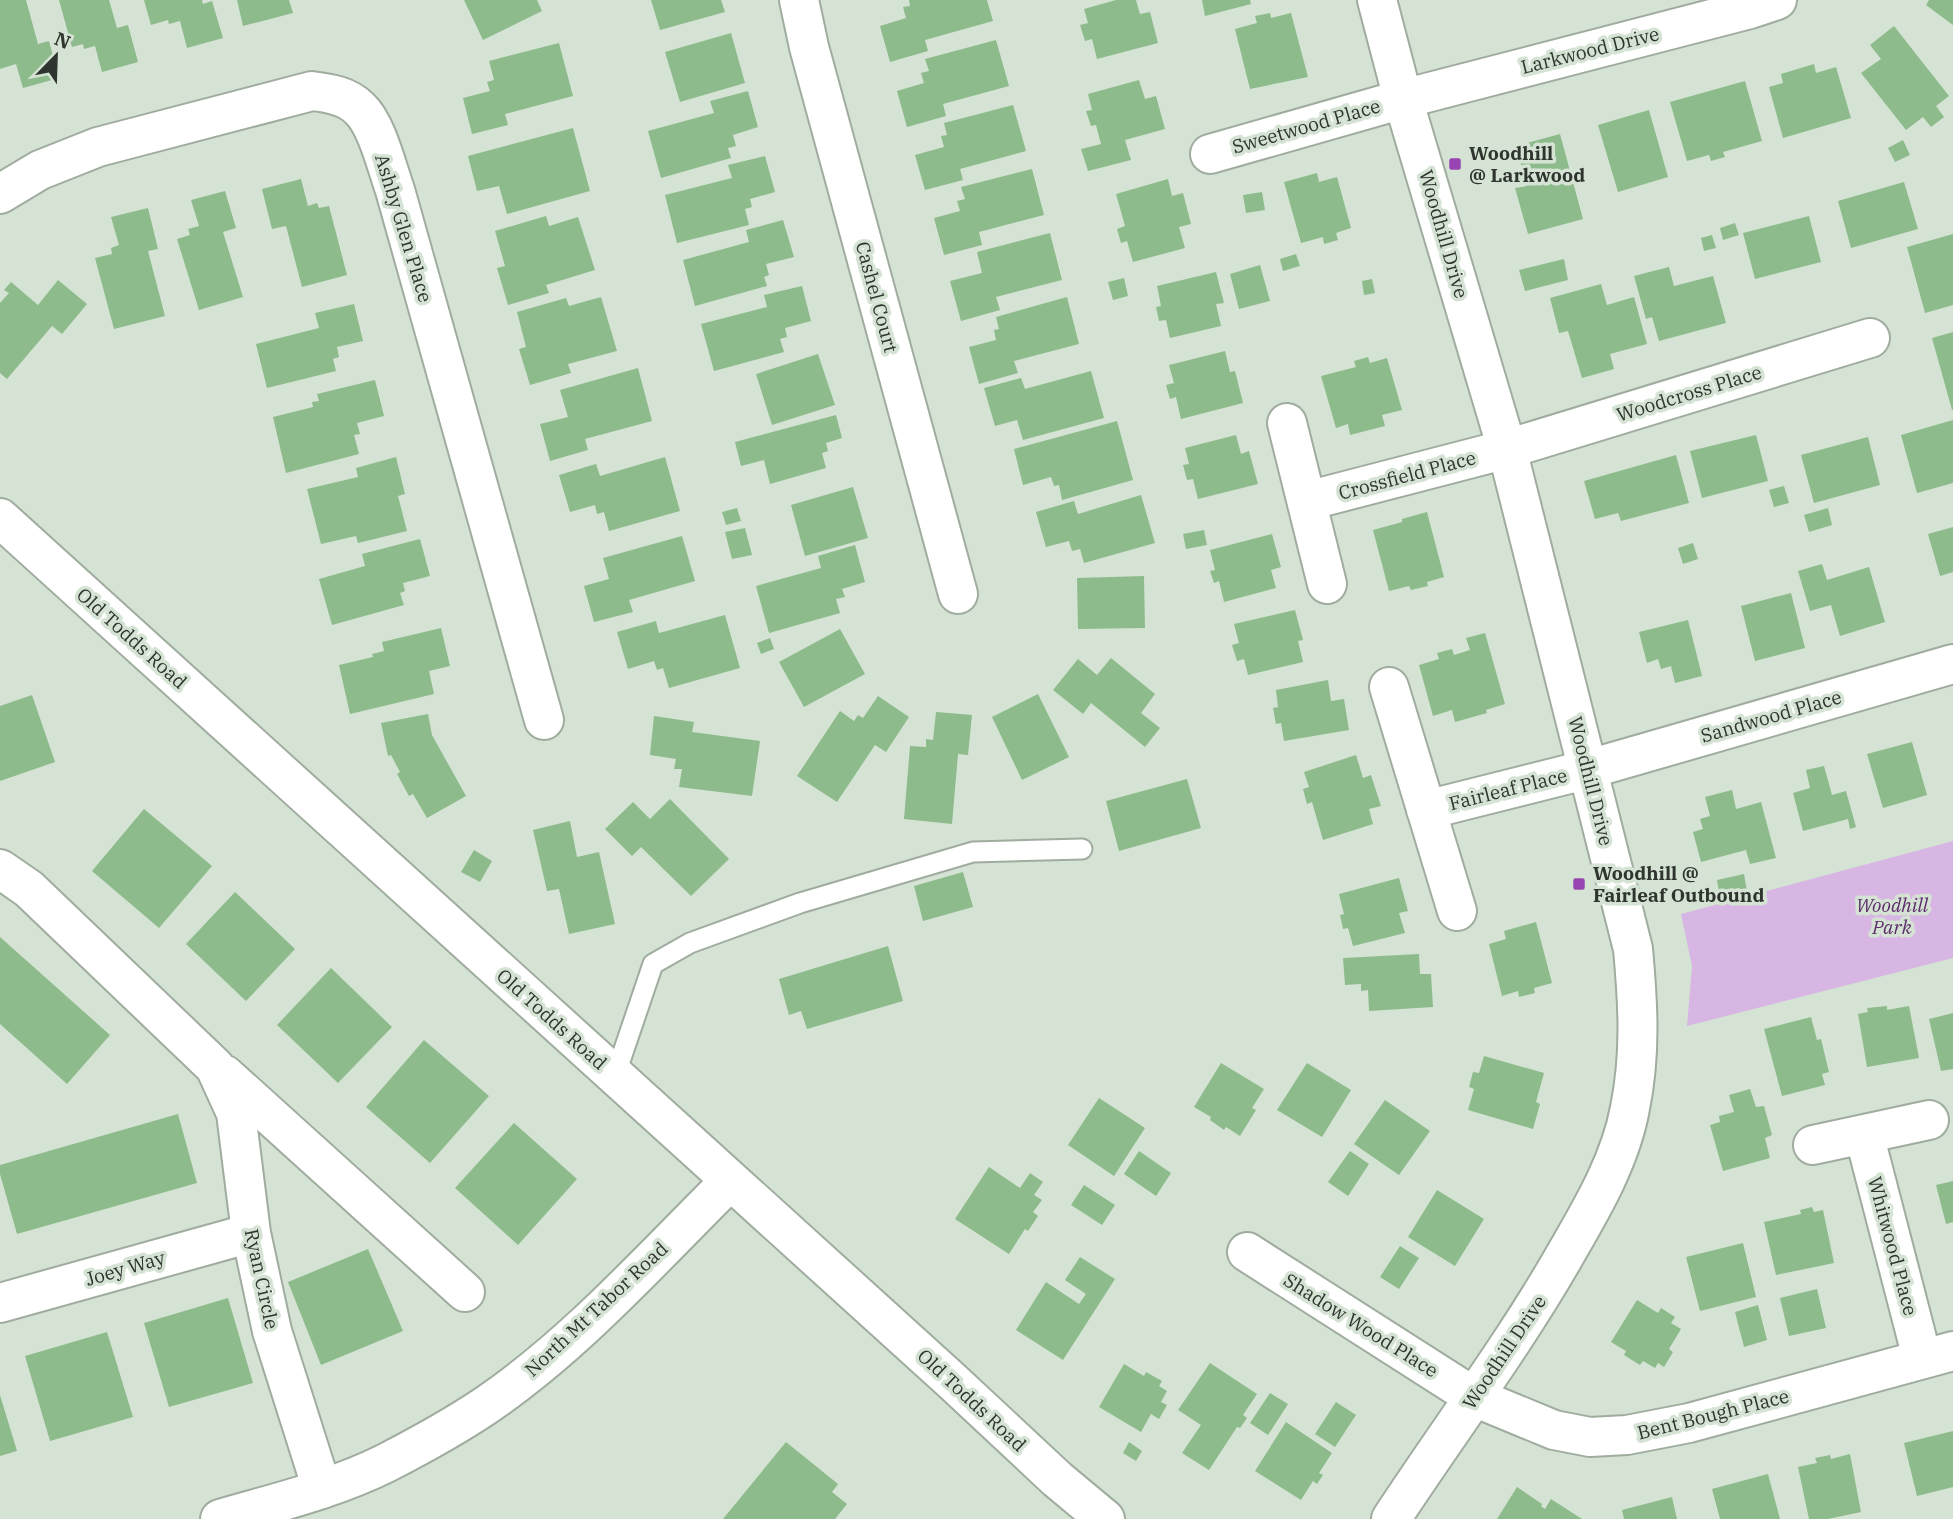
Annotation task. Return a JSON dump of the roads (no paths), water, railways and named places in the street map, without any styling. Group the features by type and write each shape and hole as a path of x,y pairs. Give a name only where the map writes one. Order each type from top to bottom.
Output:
{"street":[{"name":"Cashel Court","path":"799,0 958,594"},
{"name":"Woodhill Drive","path":"1377,0 1403,99 1507,449 1633,949 1638,999 1638,1056 1630,1111 1612,1167 1543,1294 1391,1519"},
{"name":"Larkwood Drive","path":"1403,99 1777,0"},
{"name":"Ashby Glen Place","path":"0,194 40,170 98,147 312,91 335,94 360,108 372,127 395,190 544,720"},
{"name":"Sweetwood Place","path":"1210,154 1403,99"},
{"name":"Woodcross Place","path":"1507,449 1870,338"},
{"path":"1287,423 1327,584"},
{"name":"Crossfield Place","path":"1307,501 1507,449"},
{"name":"Old Todds Road","path":"0,518 1057,1479 1105,1519"},
{"name":"Sandwood Place","path":"1589,769 1953,664"},
{"path":"1389,687 1457,911"},
{"name":"Fairleaf Place","path":"1426,810 1589,769"},
{"name":"Ryan Circle","path":"0,869 29,889 215,1067 465,1292"},
{"name":"Ryan Circle","path":"215,1067 236,1113 251,1233 272,1331 322,1489"},
{"path":"1813,1145 1929,1120"},
{"name":"Whitwood Place","path":"1864,1134 1938,1354"},
{"name":"North Mt Tabor Road","path":"220,1519 322,1489 385,1463 487,1405 586,1324 730,1181"},
{"name":"Joey Way","path":"0,1303 251,1233"},
{"name":"Shadow Wood Place","path":"1247,1252 1474,1397"},
{"name":"Bent Bough Place","path":"1474,1397 1554,1430 1590,1437 1627,1435 1689,1423 1938,1354"}],"lane":[{"path":"615,1076 653,964 690,943 800,903 973,852 1082,849"}],"place":[{"name":"Woodhill @ Larkwood","path":"1455,164"},
{"name":"Woodhill @ Fairleaf Outbound","path":"1579,884"}],"park label":[{"name":"Woodhill Park","path":"1892,916"}]}
